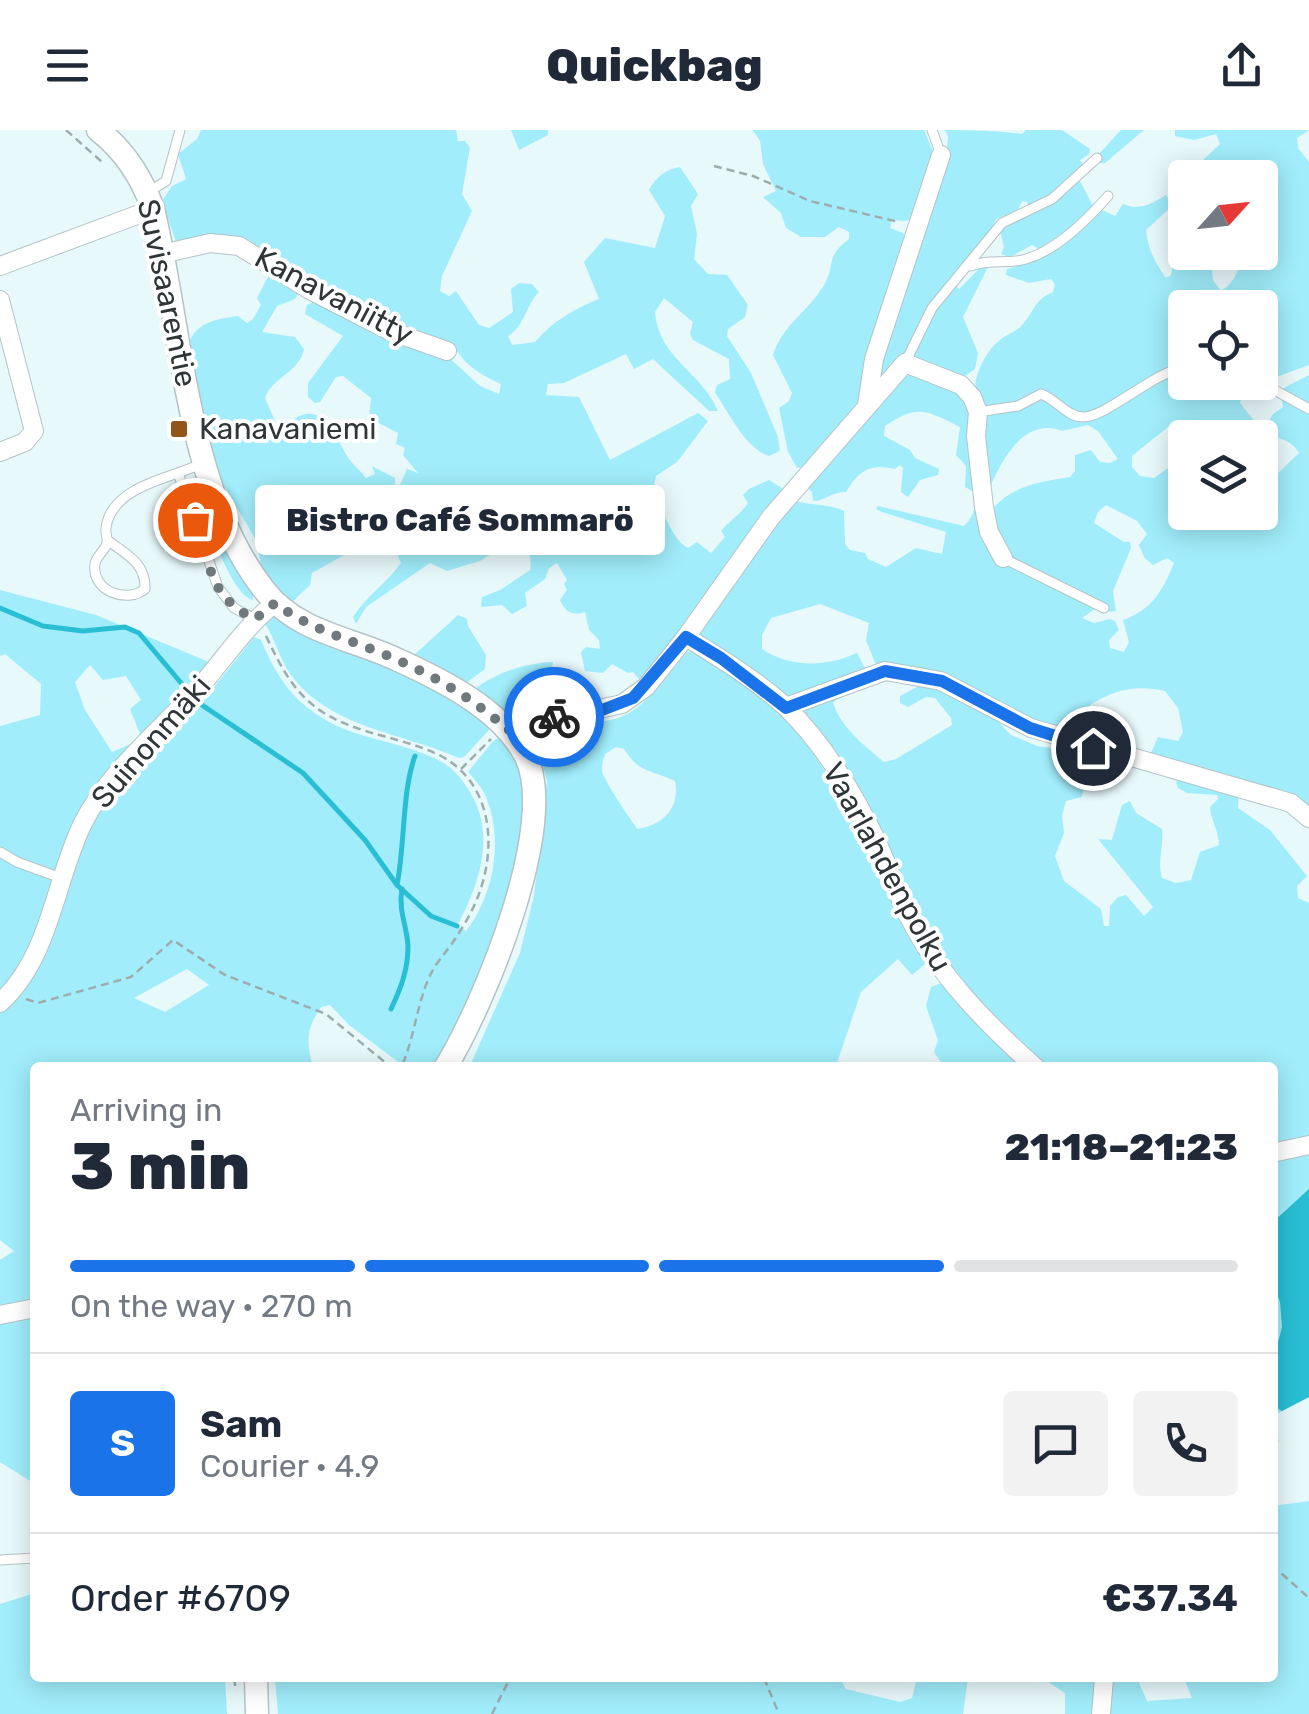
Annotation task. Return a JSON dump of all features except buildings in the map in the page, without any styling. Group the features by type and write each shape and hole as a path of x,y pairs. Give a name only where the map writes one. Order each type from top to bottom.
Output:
{"street":[{"name":"Suvisaarentie","path":"98,130 126,157 150,200 204,463 238,548 254,576 275,603 321,632 392,657 429,675 492,716 508,730 526,756 534,778 532,821 504,943 472,1022 449,1062"},
{"path":"866,406 874,359 941,155"},
{"path":"0,266 150,200"},
{"name":"Kanavaniitty","path":"162,254 210,243 239,246 310,290 390,331 447,351"},
{"path":"0,300 34,431 25,442 1,454"},
{"path":"508,730 602,710 633,698 686,637 770,518 905,362 961,385 978,412 976,436 984,507 989,532 1002,558"},
{"name":"Suinonmäki","path":"5,998 49,927 75,842 96,801 255,619 275,603"},
{"name":"Vaarlahdenpolku","path":"686,637 721,658 786,708 827,758 875,837 908,916 926,946 990,1025 1030,1062"},
{"path":"786,708 885,671 942,681 1030,728 1291,803 1309,818"},
{"path":"1278,1152 1309,1144"},
{"path":"0,1315 30,1309"},
{"path":"247,1709 255,1682"},
{"path":"1101,1714 1104,1682"}],"lane":[{"path":"150,200 166,181 180,130"},
{"path":"932,130 941,155"},
{"path":"905,362 932,308 1002,224 1052,198 1097,158"},
{"path":"968,266 984,260 1024,260 1040,253 1078,226 1108,196"},
{"path":"978,412 1018,406 1040,394 1071,414 1090,416 1168,373"},
{"path":"1278,392 1309,409"},
{"path":"107,540 130,556 144,573 145,589 138,595 118,596 99,579 95,560 107,540 106,524 124,498 204,463"},
{"path":"178,473 218,587 234,608 255,619"},
{"path":"1002,558 1104,608"},
{"path":"0,852 64,878"},
{"path":"0,1560 30,1558"}],"path":[{"path":"714,166 752,176 810,201 915,226"},
{"path":"460,770 496,734 508,730"},
{"path":"5,998 38,1003 131,977 172,940 225,975 326,1014 385,1062"},
{"path":"1278,1570 1309,1598"},
{"path":"236,1682 247,1709"},
{"path":"492,1714 508,1682"},
{"path":"766,1682 779,1714"}],"shaded area":[{"path":"201,130 456,130 458,141 465,141 470,148 462,194 472,211 442,276 440,291 449,296 456,291 479,325 489,328 513,312 511,289 519,283 532,284 539,292 508,336 512,345 535,342 564,316 599,299 584,262 605,238 655,248 665,216 649,190 662,174 680,167 698,194 691,206 697,234 694,259 708,274 727,275 748,305 745,317 728,329 727,336 751,373 778,437 780,451 769,456 761,452 738,429 715,392 717,385 730,379 729,359 693,340 693,322 664,298 655,312 664,342 702,385 718,411 709,411 653,359 634,369 626,354 564,383 548,384 546,395 579,397 610,460 698,413 708,421 677,462 656,476 652,497 677,538 688,548 697,542 711,553 725,537 721,531 748,503 743,495 749,489 769,480 786,491 642,682 633,672 612,664 603,673 585,671 581,652 586,647 600,649 599,640 589,630 585,612 573,613 562,604 567,580 557,563 549,568 545,579 525,593 527,606 512,614 502,605 481,607 482,597 530,570 528,551 517,538 480,561 447,571 430,563 366,607 356,624 353,617 401,563 398,556 426,532 410,513 387,530 389,541 378,545 361,526 346,495 324,485 319,493 336,512 325,517 308,508 297,516 302,540 310,545 340,540 349,546 346,554 312,573 310,585 290,604 263,573 256,540 219,477 210,450 190,340 210,322 238,316 247,323 253,319 261,305 257,298 272,269 302,288 295,299 277,306 262,332 295,337 304,349 297,364 273,385 265,398 282,437 288,436 290,422 301,415 319,416 366,478 375,474 372,466 395,478 395,498 403,506 409,499 400,485 407,469 418,473 403,455 405,448 396,444 398,433 369,418 371,398 343,376 336,377 320,402 308,397 308,383 343,336 305,314 307,305 314,302 445,354 480,386 499,394 501,384 473,368 452,343 402,327 295,276 249,240 217,236 176,242 162,201 172,186 186,179 178,154 197,139"},
{"path":"511,130 548,130 548,135 519,150"},
{"path":"753,130 924,130 934,154 916,216 906,221 892,220 890,228 903,233 907,242 863,404 809,465 797,468 788,452 779,408 792,393 773,355 783,335 824,285 833,257 849,239 849,232 839,227 825,237 801,237 786,228 781,213 763,197 776,191"},
{"path":"945,130 1022,134 1026,130 1062,130 1090,149 1080,160 1083,164 1079,179 1093,206 1076,224 1039,249 1032,245 1010,257 1001,254 1004,247 1000,231 1029,214 1027,202 1022,201 1018,210 996,219 991,233 951,282 959,289 983,265 988,267 963,317 978,353 975,369 965,376 917,364 878,389 880,352 945,163"},
{"path":"1121,130 1144,130 1100,163 1099,154"},
{"path":"1175,130 1309,130 1297,138 1298,148 1309,162 1309,365 1278,376 1278,290 1222,290 1237,270 1278,270 1278,160 1203,160 1220,144 1216,134 1194,140 1175,136"},
{"path":"1166,195 1168,210 1146,230 1153,256 1166,278 1172,270 1212,270 1220,290 1168,290 1168,400 1241,400 1253,420 1168,420 1168,427 1132,456 1132,467 1140,476 1154,478 1168,468 1168,530 1278,530 1278,473 1299,453 1278,438 1278,420 1270,420 1283,407 1278,391 1309,375 1309,808 1150,755 1158,737 1178,741 1183,732 1178,708 1165,691 1126,690 1099,700 1090,705 1081,737 1037,726 921,669 875,663 866,640 869,623 820,604 771,618 762,635 762,649 784,660 809,663 857,653 865,668 788,701 696,635 794,501 844,511 845,544 886,567 916,548 942,554 946,532 876,509 878,506 964,526 974,511 974,492 965,487 966,466 956,455 960,427 948,421 930,413 914,412 885,426 884,436 939,469 938,475 920,480 908,497 901,492 900,465 895,469 866,470 846,492 817,501 813,501 812,492 806,487 906,376 920,372 975,392 978,372 989,351 1020,327 1041,299 1053,292 1055,284 1051,279 1029,283 1006,275 1007,269 1041,259 1102,210 1115,216 1123,204 1145,206","holes":["1088,425 1098,431 1118,459 1100,462 1091,450 1075,455 1075,471 1070,477 1019,489 993,508 985,486 991,485 1009,452 1027,435 1049,428 1062,431","1106,505 1137,521 1147,534 1139,545 1153,565 1167,558 1174,563 1155,598 1142,611 1123,620 1129,642 1124,652 1110,648 1109,640 1119,630 1115,621 1094,623 1082,618 1102,604 1109,612 1116,611 1113,591 1131,548 1130,542 1094,523"]},
{"path":"194,481 201,486 253,600 235,583 226,567"},
{"path":"0,590 96,615 209,662 142,738 153,756 254,637 261,640 280,677 308,708 357,734 442,762 465,785 477,805 483,840 478,875 457,926 466,931 490,882 495,844 490,808 482,789 468,772 493,741 502,736 525,779 523,824 497,941 463,1020 437,1062 398,1062 349,1025 330,1005 321,1007 312,1022 308,1043 312,1062 30,1062 30,1481 0,1462 0,1260 14,1251 0,1240 0,726 40,715 41,684 5,654 0,656","holes":["90,665 103,680 126,676 141,700 130,709 142,739 112,752 85,710 75,682","187,969 209,985 165,1012 134,998"]},
{"path":"458,615 467,619 486,655 485,669 462,686 412,657"},
{"path":"272,616 383,662 487,724 489,730 459,758 369,727 326,707 291,675 266,625 265,621"},
{"path":"693,651 763,696 781,712 825,770 860,834 925,964 912,975 898,959 861,992 837,1062 472,1062 520,953 534,896 547,781 541,759 527,734 551,726 615,719 652,694 687,652","holes":["616,747 624,749 640,767 675,781 675,799 668,813 638,829 602,771 605,754"]},
{"path":"553,662 552,668 561,679 581,680 582,685 562,708 508,716 475,689 512,670"},
{"path":"923,684 983,706 1011,735 1037,746 1080,752 1086,772 1082,797 1066,801 1062,816 1064,833 1055,856 1064,881 1101,909 1104,926 1109,926 1110,906 1118,897 1126,895 1144,916 1153,907 1098,839 1112,840 1122,805 1130,801 1136,813 1162,829 1162,878 1176,883 1191,880 1200,852 1219,845 1210,807 1217,795 1187,793 1178,788 1179,776 1239,793 1238,808 1270,830 1307,876 1297,886 1298,898 1309,903 1309,1397 1278,1413 1278,1062 1039,1062 1013,1040 954,977 930,942 869,810 840,761 811,728 804,713 810,703 849,693 833,702 836,711 854,735 884,762 896,759 952,725 935,698 926,697 908,707 900,703 900,696"},
{"path":"942,983 1024,1062 941,1062 934,1052 938,1040 926,1006 931,987"},
{"path":"1309,1189 1309,1397 1282,1411 1278,1409 1278,1343 1282,1327 1278,1217"},
{"path":"1309,1501 1309,1714 1109,1714 1111,1682 1139,1682 1147,1701 1192,1698 1186,1682 1278,1682 1278,1505"},
{"path":"30,1595 30,1682 225,1682 227,1714 0,1714 0,1604"},
{"path":"275,1682 842,1682 846,1689 900,1702 912,1698 916,1682 967,1682 963,1714 278,1714"},
{"path":"1048,1682 1096,1682 1093,1714 1065,1714 1065,1693"}],"waterway":[{"path":"0,608 43,626 83,631 125,627 139,633 187,690"},
{"path":"196,701 303,773 365,840 397,885 431,916 457,926"},
{"path":"397,885 415,756"},
{"path":"391,1009 408,955 402,889"}],"way so far":[{"path":"195,520 214,579 234,608 255,619 275,603 321,632 392,657 429,675 508,730 554,717"}],"place":[{"name":"Kanavaniemi","path":"179,429"},
{"name":"Bistro Café Sommarö","path":"195,520"}],"route":[{"path":"554,717 602,710 633,698 646,688 686,637 721,658 786,708 885,671 942,681 1030,728 1093,748"}]}
